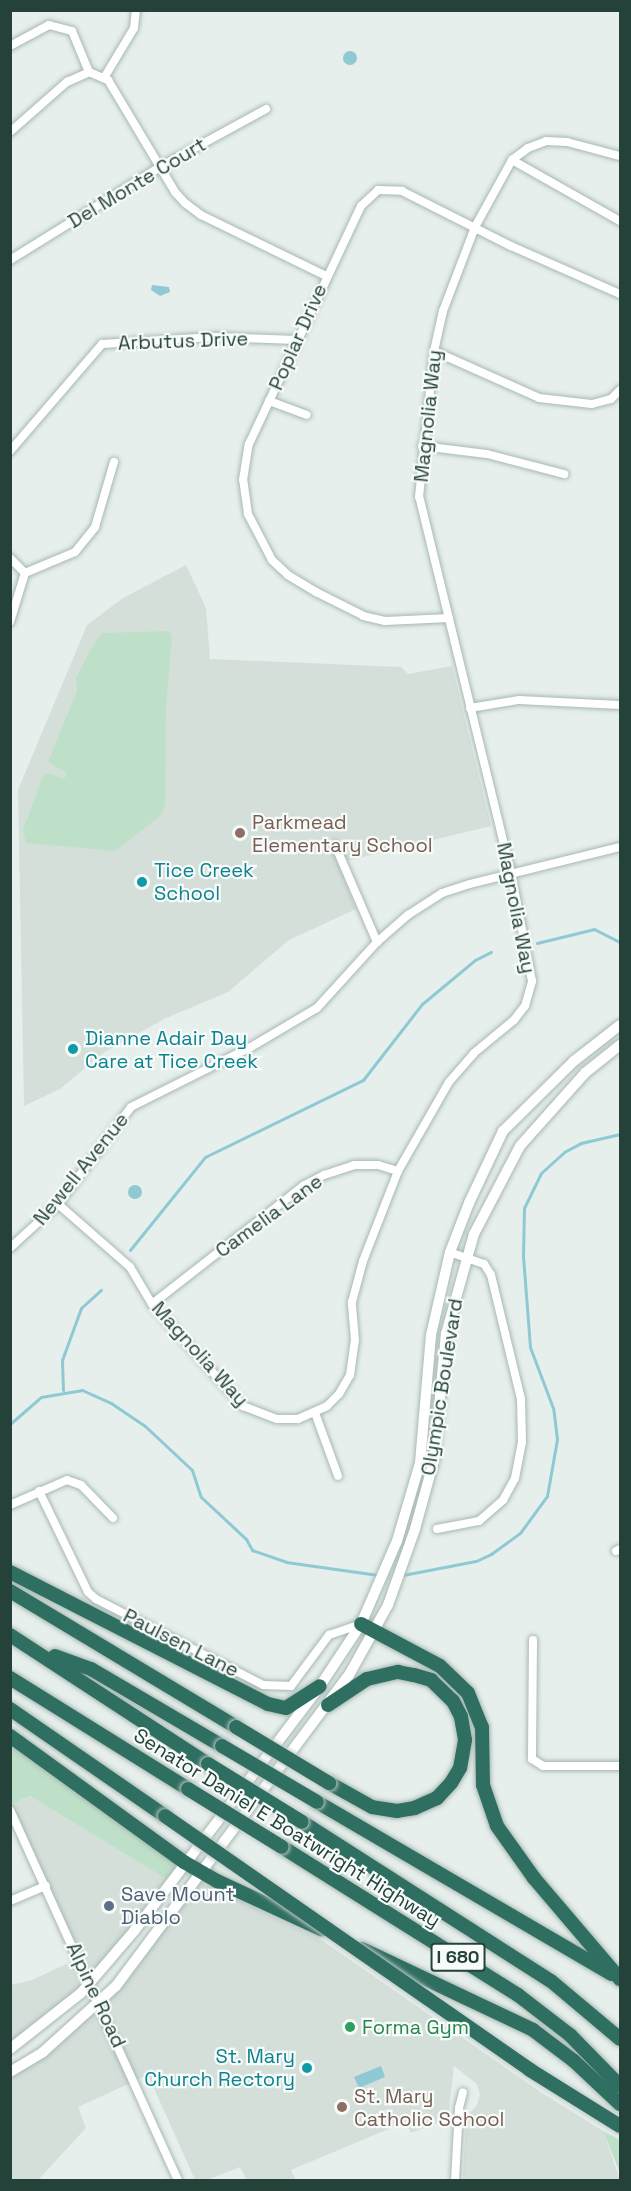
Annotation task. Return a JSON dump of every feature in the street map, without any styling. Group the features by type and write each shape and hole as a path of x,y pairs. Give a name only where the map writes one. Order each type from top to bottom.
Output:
{"highway":[{"path":"10,1572 277,1707 294,1705 320,1686"},
{"path":"10,1591 329,1784 372,1807 397,1811 415,1808 437,1798 452,1783 463,1758 465,1740 461,1717 453,1701 430,1680 399,1672 367,1679 328,1705"},
{"path":"361,1624 440,1666 468,1693 482,1727 482,1775 488,1806 502,1834 539,1884 621,1979"},
{"name":"Senator Daniel E Boatwright Highway","path":"10,1635 208,1764 551,1981 621,2039"},
{"path":"33,1648 91,1669 621,1979"},
{"name":"Senator Daniel E Boatwright Highway","path":"10,1678 518,1995 585,2048 621,2086"},
{"path":"10,1709 530,2070 621,2126"},
{"path":"10,1736 184,1862 510,2017 553,2044 621,2104"}],"main road":[{"name":"Olympic Boulevard","path":"10,2049 91,1982 153,1908 184,1862 320,1686 361,1624 397,1540 420,1463 431,1335 450,1252 503,1131 574,1061 621,1025"},
{"name":"Olympic Boulevard","path":"10,2073 43,2052 100,2003 150,1943 328,1705 375,1632 388,1605 411,1542 434,1460 446,1334 465,1257 489,1202 520,1146 585,1073 621,1046"}],"street":[{"path":"104,78 134,28 136,10"},
{"path":"10,46 49,25 72,31 88,72"},
{"path":"10,132 67,82 88,72 104,78 126,107 175,192 201,214 326,276"},
{"name":"Del Monte Court","path":"10,261 160,167 266,109"},
{"name":"Magnolia Way","path":"57,1203 130,1267 152,1304 243,1406 277,1419 298,1419 315,1413 339,1394 350,1375 355,1340 352,1302 363,1261 398,1171 449,1082 474,1053 514,1020 530,993 532,966 420,498 422,446 434,351 443,311 475,227 512,160 528,147 546,141 567,142 621,156"},
{"path":"512,160 621,221"},
{"name":"Poplar Drive","path":"449,618 406,622 364,616 288,575 272,560 248,514 243,480 249,444 326,276 361,206 378,190 402,191 511,246 621,294"},
{"name":"Arbutus Drive","path":"10,451 102,344 214,337 297,340"},
{"path":"434,351 539,398 592,404 611,399 621,390"},
{"path":"269,401 307,415"},
{"path":"422,446 487,454 564,474"},
{"path":"25,573 75,552 95,527 114,462"},
{"path":"10,558 25,573"},
{"path":"10,622 25,573"},
{"path":"470,708 519,700 621,705"},
{"path":"336,845 377,942"},
{"name":"Newell Avenue","path":"10,1248 57,1203 131,1107 251,1047 317,1008 377,942 408,915 442,893 511,873 621,847"},
{"name":"Camelia Lane","path":"152,1304 303,1186 324,1175 354,1165 378,1165 398,1171"},
{"path":"437,1529 470,1524 490,1512 502,1500 521,1459 521,1400 491,1275 484,1264 450,1252"},
{"path":"315,1413 338,1476"},
{"path":"10,1505 58,1482 73,1482 113,1518"},
{"name":"Paulsen Lane","path":"39,1491 88,1592 96,1599 263,1685 291,1686 329,1635 361,1624"},
{"path":"533,1640 529,1752 537,1765 621,1766"},
{"name":"Alpine Road","path":"10,1810 91,1982 178,2181"},
{"path":"10,1901 46,1886"},
{"path":"455,2181 459,2108 463,2092"}],"shaded area":[{"name":"Parkmead Elementary School","path":"186,565 206,608 210,659 401,667 408,674 452,666 491,826 338,863 356,909 289,940 228,992 164,1019 103,1053 60,1089 24,1106 18,790 87,625 123,598"},
{"path":"30,1796 171,1882 91,1982 11,2049 11,1985 32,1980 79,1958 11,1810 11,1804"},
{"path":"195,1880 323,1941 542,2093 603,2131 620,2180 463,2180 466,2117 477,2105 480,2095 477,2084 454,2066 448,2118 411,2133 405,2122 291,2170 296,2180 247,2180 240,2167 207,2180 195,2180 148,2075 78,2107 86,2128 38,2180 11,2180 11,2072 89,2013"}],"green space":[{"path":"168,631 172,635 166,709 165,806 160,816 115,851 26,843 23,830 43,776 48,773 64,779 67,773 48,762 77,691 76,678 91,649 102,633"},
{"path":"10,1736 184,1862 171,1882 30,1796 11,1804"},
{"path":"603,2131 620,2140 620,2173"}],"water":[{"path":"350,51 355,53 357,58 355,63 350,65 345,63 343,58 345,53"},
{"path":"152,285 169,287 170,292 160,296 151,290"},
{"path":"135,1185 140,1187 142,1192 140,1197 135,1199 130,1197 128,1192 130,1187"},
{"path":"381,2066 385,2077 359,2088 354,2077"}],"waterway":[{"path":"537,943 594,929 620,942"},
{"path":"130,1250 205,1157 363,1080 422,1004 475,960 491,952"},
{"path":"403,1575 476,1561 491,1554 520,1533 547,1496 557,1439 553,1408 530,1347 523,1256 524,1208 541,1173 564,1152 581,1143 620,1134"},
{"path":"63,1390 62,1360 81,1308 101,1290"},
{"path":"10,1424 41,1397 82,1390 111,1403 145,1426 192,1470 201,1497 246,1539 252,1550 286,1562 378,1575"}],"place":[{"name":"Parkmead Elementary School","path":"240,833"},
{"name":"Tice Creek School","path":"142,882"},
{"name":"Dianne Adair Day Care at Tice Creek","path":"73,1049"},
{"name":"Save Mount Diablo","path":"109,1906"},
{"name":"Forma Gym","path":"350,2027"},
{"name":"St. Mary Church Rectory","path":"307,2068"},
{"name":"St. Mary Catholic School","path":"342,2107"}]}
